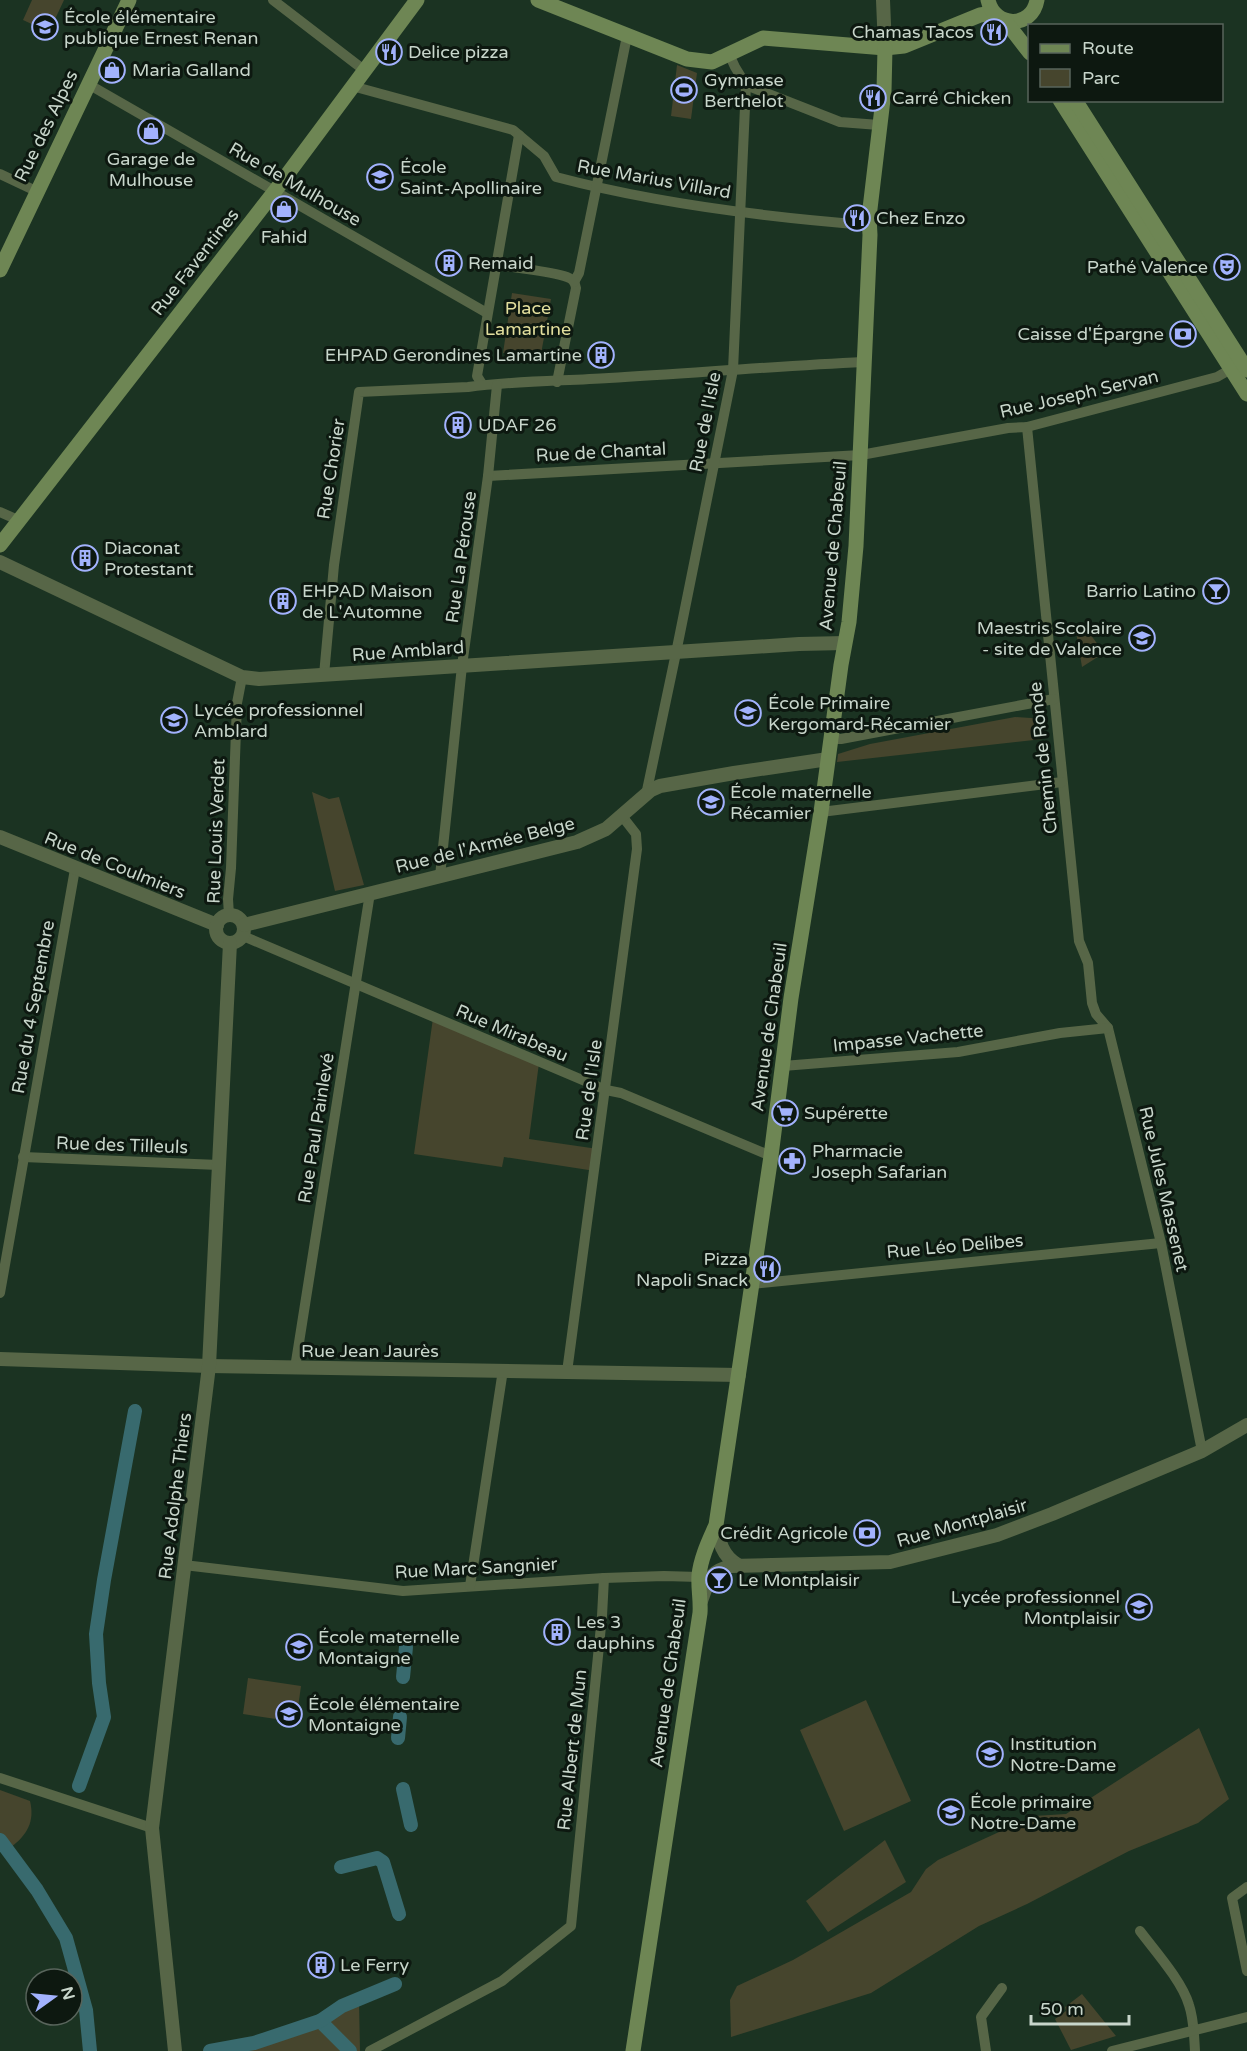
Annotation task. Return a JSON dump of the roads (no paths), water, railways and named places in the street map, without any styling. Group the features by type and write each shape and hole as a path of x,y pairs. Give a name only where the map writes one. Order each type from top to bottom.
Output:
{"main road":[{"name":"Rue des Alpes","path":"0,270 129,0"},
{"name":"Rue Faventines","path":"0,545 275,191 417,0"},
{"path":"538,0 687,59 712,62 763,38 885,48 904,46 987,8 1006,22 1028,52"},
{"path":"1006,22 1029,22 1037,0"},
{"name":"Avenue de Chabeuil","path":"633,2051 700,1607 699,1577 702,1557 716,1525 853,585 861,455 863,362 870,235 868,225 884,84 885,48"},
{"path":"1060,102 1247,394"},
{"path":"1076,102 1247,370"}],"street":[{"path":"273,0 364,70"},
{"name":"Avenue de Chabeuil","path":"883,0 885,48"},
{"path":"574,282 579,273 627,36"},
{"path":"729,54 746,85 840,122 879,125"},
{"name":"Rue de Mulhouse","path":"88,84 487,313"},
{"name":"Rue de l'Isle","path":"646,795 733,370 746,85"},
{"name":"Rue Marius Villard","path":"352,86 513,130 544,156 556,177 596,188 740,211 868,225"},
{"path":"519,135 477,376 482,384 557,382 863,362"},
{"path":"0,174 36,191"},
{"path":"496,267 501,265 559,276 569,278 574,282 576,288 557,382"},
{"name":"Rue Joseph Servan","path":"861,455 1008,428 1027,427 1217,377 1231,369"},
{"name":"Rue Chorier","path":"324,675 333,565 359,392 468,387 482,384"},
{"name":"Rue La Pérouse","path":"440,876 462,666 488,476 497,385"},
{"name":"Chemin de Ronde","path":"1027,427 1080,941"},
{"name":"Rue de Chantal","path":"488,476 861,455"},
{"path":"0,512 18,520"},
{"name":"Rue Amblard","path":"0,562 242,677 259,679 845,643"},
{"name":"Rue Louis Verdet","path":"229,915 237,703 242,677"},
{"path":"830,736 841,739 1054,699"},
{"name":"Rue de l'Armée Belge","path":"243,930 370,893 578,842 599,832 660,786 828,759"},
{"path":"820,812 1062,782"},
{"name":"Rue de l'Isle","path":"567,1372 637,849 636,834 622,816"},
{"name":"Rue de Coulmiers","path":"0,837 217,925"},
{"name":"Rue du 4 Septembre","path":"0,1293 75,869"},
{"name":"Rue Paul Painlevé","path":"295,1368 370,893"},
{"path":"229,915 238,917 243,930 235,942 230,943 225,942 218,935 217,925 221,918 229,915"},
{"name":"Rue Mirabeau","path":"243,930 356,985 606,1090 621,1093 771,1156"},
{"name":"Rue Jules Massenet","path":"1080,941 1088,963 1092,1003 1096,1014 1108,1028 1161,1243 1202,1451"},
{"name":"Rue Adolphe Thiers","path":"175,2051 152,1828 209,1366 230,943"},
{"name":"Impasse Vachette","path":"783,1066 958,1052 1059,1033 1108,1028"},
{"name":"Rue des Tilleuls","path":"23,1158 219,1165"},
{"name":"Rue Léo Delibes","path":"752,1284 1161,1243"},
{"name":"Rue Jean Jaurès","path":"0,1359 295,1368 739,1375"},
{"path":"470,1586 503,1370"},
{"name":"Rue Montplaisir","path":"700,1607 711,1576 717,1570 738,1565 890,1562 997,1535 1202,1451 1247,1425"},
{"path":"716,1525 722,1549 727,1557 738,1565"},
{"name":"Rue Marc Sangnier","path":"184,1565 403,1591 604,1578 699,1577"},
{"name":"Rue Albert de Mun","path":"370,2051 502,1981 571,1926 604,1578"},
{"path":"0,1778 152,1828"},
{"path":"1247,1887 1232,1898 1247,1971"},
{"path":"1140,1930 1169,1969 1189,2003 1195,2051"},
{"path":"986,2051 981,2017 1002,1988"},
{"path":"1112,2051 1247,2017"}],"waterway":[{"path":"79,1786 104,1717 96,1634 135,1411"},
{"path":"403,1677 406,1647"},
{"path":"398,1738 400,1717"},
{"path":"403,1789 411,1825"},
{"path":"0,1840 37,1890 66,1938 86,2010 90,2051"},
{"path":"341,1867 377,1858 383,1862 399,1914"},
{"path":"210,2051 254,2043 320,2021 342,2006 395,1984"},
{"path":"320,2021 350,2051"}],"place":[{"name":"École élémentaire publique Ernest Renan","path":"45,27"},
{"name":"Chamas Tacos","path":"994,32"},
{"name":"Delice pizza","path":"389,52"},
{"name":"Maria Galland","path":"112,70"},
{"name":"Gymnase Berthelot","path":"684,90"},
{"name":"Carré Chicken","path":"873,98"},
{"name":"Garage de Mulhouse","path":"151,131"},
{"name":"École Saint-Apollinaire","path":"380,177"},
{"name":"Fahid","path":"284,209"},
{"name":"Chez Enzo","path":"857,218"},
{"name":"Remaid","path":"449,263"},
{"name":"Pathé Valence","path":"1227,267"},
{"name":"Caisse d'Épargne","path":"1183,334"},
{"name":"EHPAD Gerondines Lamartine","path":"601,355"},
{"name":"UDAF 26","path":"458,425"},
{"name":"Diaconat Protestant","path":"85,558"},
{"name":"Barrio Latino","path":"1216,591"},
{"name":"EHPAD Maison de L'Automne","path":"283,601"},
{"name":"Maestris Scolaire - site de Valence","path":"1142,638"},
{"name":"École Primaire Kergomard-Récamier","path":"748,713"},
{"name":"Lycée professionnel Amblard","path":"174,720"},
{"name":"École maternelle Récamier","path":"711,802"},
{"name":"Supérette","path":"785,1113"},
{"name":"Pharmacie Joseph Safarian","path":"792,1161"},
{"name":"Pizza Napoli Snack","path":"767,1269"},
{"name":"Crédit Agricole","path":"867,1533"},
{"name":"Le Montplaisir","path":"719,1580"},
{"name":"Lycée professionnel Montplaisir","path":"1139,1607"},
{"name":"Les 3 dauphins","path":"557,1632"},
{"name":"École maternelle Montaigne","path":"299,1647"},
{"name":"École élémentaire Montaigne","path":"289,1714"},
{"name":"Institution Notre-Dame","path":"990,1754"},
{"name":"École primaire Notre-Dame","path":"951,1812"},
{"name":"Le Ferry","path":"321,1965"}],"park label":[{"name":"Place Lamartine","path":"528,318"}]}
